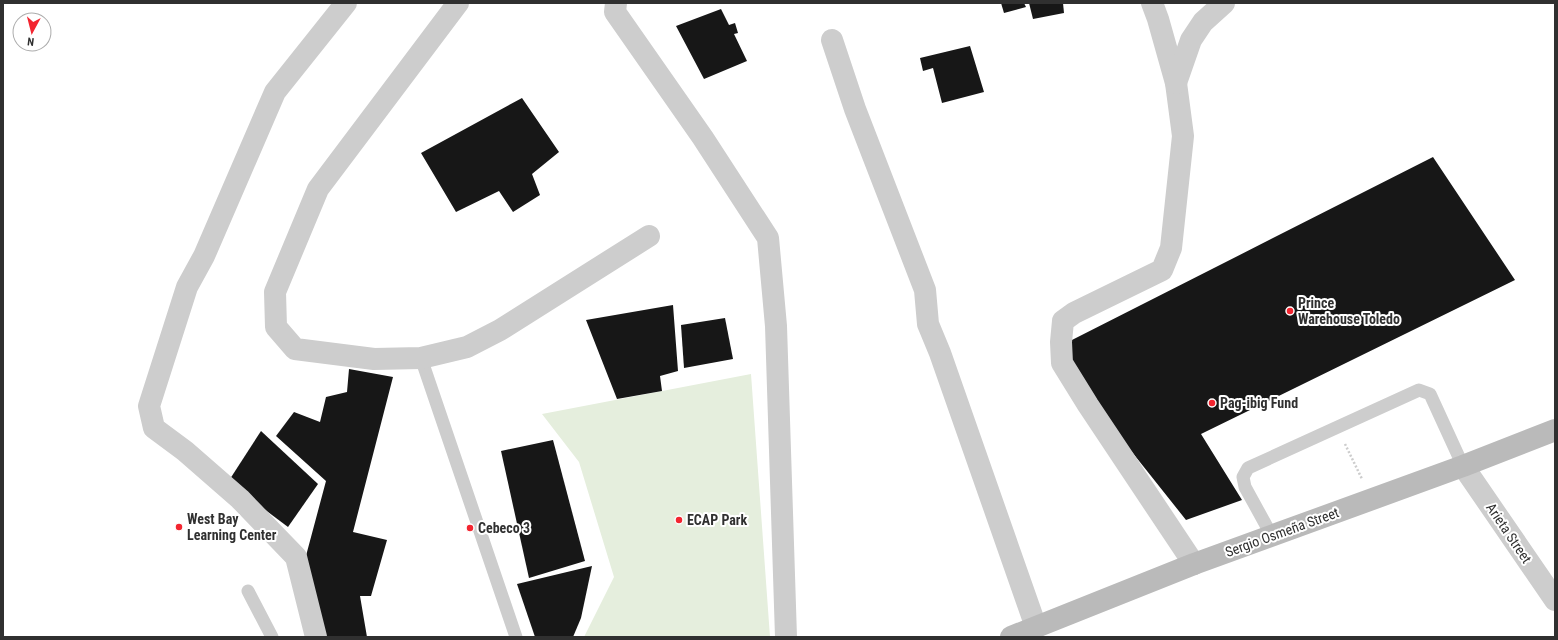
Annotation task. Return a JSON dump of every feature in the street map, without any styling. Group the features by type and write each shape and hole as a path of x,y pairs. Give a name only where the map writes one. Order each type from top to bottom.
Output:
{"main road":[{"name":"Sergio Osmeña Street","path":"1011,637 1194,564 1372,500 1555,430"}],"street":[{"path":"316,637 296,557 240,499 185,451 154,428 149,406 187,287 204,256 276,92 346,3"},
{"path":"458,3 318,189 275,292 276,327 295,349 374,359 421,358 467,347 500,330 649,236"},
{"path":"616,3 614,12 702,138 768,238 776,326 786,637"},
{"path":"1152,3 1176,83 1182,136 1171,248 1162,270 1074,313 1063,321 1061,342 1062,363 1092,412 1194,564"},
{"path":"1176,83 1190,40 1203,22 1224,3"},
{"path":"832,40 855,108 925,290 928,324 940,353 1036,627"},
{"name":"Arieta Street","path":"1463,466 1555,600"}],"lane":[{"path":"421,358 516,637"},
{"path":"1272,536 1245,487 1243,477 1248,468 1419,390 1430,394 1463,466"},
{"path":"248,591 272,637"}],"path":[{"path":"1337,427 1372,500"}],"green space":[{"name":"ECAP Park","path":"751,374 770,637 584,637 614,577 579,462 542,414"}],"building":[{"path":"1001,3 1024,3 1026,7 1004,13"},
{"path":"1029,3 1063,3 1064,13 1033,19"},
{"path":"721,9 729,25 735,23 738,33 734,34 747,61 704,79 676,26"},
{"path":"970,46 984,92 942,103 933,68 923,71 920,58"},
{"path":"522,98 559,152 532,174 540,195 513,212 499,191 456,212 421,153"},
{"name":"Prince Warehouse Toledo","path":"1433,157 1515,280 1201,434 1242,500 1186,520 1093,403 1064,359 1068,342"},
{"path":"673,305 678,371 660,376 662,391 617,399 586,320"},
{"path":"725,318 733,359 684,368 681,325"},
{"path":"349,369 393,377 353,532 387,540 371,596 360,596 367,637 323,637 303,567 326,481 276,436 294,412 320,422 326,397 347,392"},
{"path":"261,431 318,484 288,527 228,482"},
{"path":"553,440 585,561 529,578 501,451"},
{"path":"592,566 581,618 573,637 535,637 517,584"}],"place":[{"name":"Prince Warehouse Toledo","path":"1290,311"},
{"name":"Pag-ibig Fund","path":"1212,403"},
{"name":"ECAP Park","path":"679,520"},
{"name":"West Bay Learning Center","path":"179,527"},
{"name":"Cebeco 3","path":"470,528"}]}
